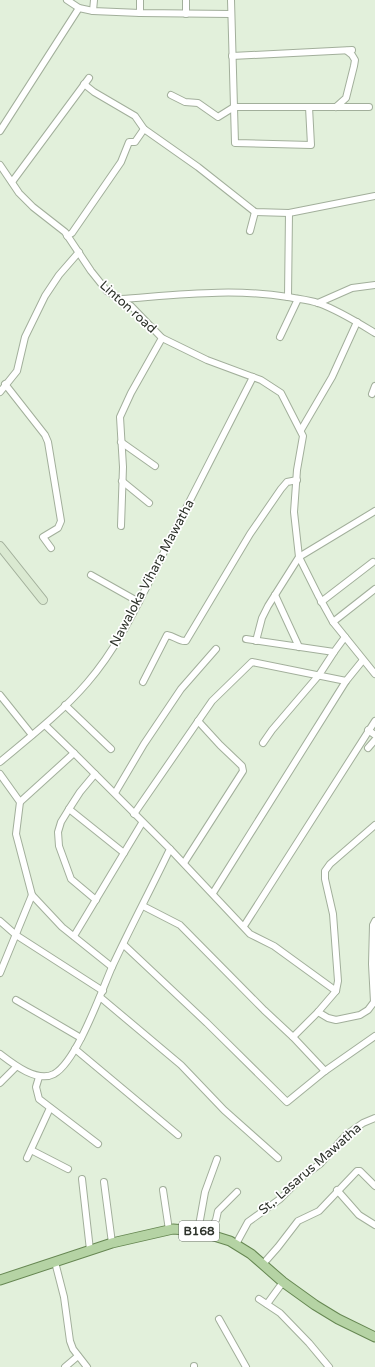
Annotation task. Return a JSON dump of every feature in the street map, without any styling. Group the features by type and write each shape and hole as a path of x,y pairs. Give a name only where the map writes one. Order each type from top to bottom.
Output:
{"main road":[{"name":"B168","path":"0,1280 112,1243 173,1229 198,1231 236,1244 251,1254 283,1282 315,1305 338,1319 375,1337"}],"street":[{"path":"67,0 79,8 93,11 231,14"},
{"path":"93,11 94,0"},
{"path":"140,0 140,13"},
{"path":"186,0 186,14"},
{"path":"231,0 235,143 311,145 309,107"},
{"path":"0,131 79,8"},
{"path":"232,56 350,51 355,60 354,66 346,98 336,107"},
{"path":"12,182 89,78"},
{"path":"84,84 94,92 135,116 144,129 198,167 256,212 289,213 375,196"},
{"path":"171,95 185,102 198,103 218,117 234,107 370,107"},
{"path":"68,236 72,233 121,162 129,142 135,142 144,129"},
{"name":"Linton road","path":"0,165 19,193 33,207 65,232 91,271 108,291 139,313 162,338 207,360 261,380 281,393 301,430"},
{"path":"250,231 256,212"},
{"path":"288,297 289,213"},
{"path":"0,392 17,371 25,337 45,296 59,275 78,252"},
{"path":"318,303 352,288 375,285"},
{"path":"121,299 224,292 248,292 288,297 318,303 357,322 375,333"},
{"path":"280,337 298,299"},
{"path":"357,322 332,377 301,430 303,436 297,470 294,512 299,557 321,602 333,622 375,674"},
{"path":"121,526 123,467 120,417 131,393 162,338"},
{"name":"Nawaloka Vihara Mawatha","path":"1,760 44,725 65,705 87,682 113,648 139,602 253,377"},
{"path":"5,384 45,435 48,442 61,521 58,528 44,537 51,548"},
{"path":"372,394 375,386"},
{"path":"121,442 155,466"},
{"path":"143,682 167,636 172,636 182,642 186,641 250,534 281,489 287,482 297,480"},
{"path":"122,481 149,503"},
{"path":"256,641 262,618 299,557 374,514"},
{"path":"0,546 43,600"},
{"path":"321,602 374,562"},
{"path":"91,575 139,602"},
{"path":"333,622 375,589"},
{"path":"275,595 300,647"},
{"path":"263,743 272,730 319,675 345,637"},
{"path":"246,639 334,652"},
{"path":"115,793 144,744 181,689 216,649"},
{"path":"213,893 346,681 363,660"},
{"path":"134,814 212,701 252,662 346,681"},
{"path":"0,695 32,735"},
{"path":"65,705 111,749"},
{"path":"184,863 243,771 242,766 198,721"},
{"path":"244,926 375,721"},
{"path":"44,725 115,793 142,823 184,863 250,934 274,946 336,991"},
{"path":"368,730 375,734"},
{"path":"368,748 375,740"},
{"path":"74,753 20,802 16,834 32,895 62,927 112,967"},
{"path":"0,774 20,802"},
{"path":"95,774 80,792 60,822 58,832 59,846 71,879 96,900"},
{"path":"69,809 124,853"},
{"path":"74,936 142,823"},
{"path":"293,1037 336,991 338,981 333,914 325,879 325,871 330,864 375,825"},
{"path":"0,1054 16,1067 39,1077 54,1074 66,1062 81,1038 112,967 170,849"},
{"path":"0,973 32,895"},
{"path":"143,906 180,925 264,1010 293,1037 325,1071"},
{"path":"0,921 16,935 101,994 181,1065 224,1110 278,1158"},
{"path":"318,1012 328,1018 336,1020 360,1015 368,1010 374,1002 372,964 373,925 375,921"},
{"path":"124,945 207,1023 287,1102 325,1071 375,1036"},
{"path":"16,1000 81,1038"},
{"path":"75,1049 178,1135"},
{"path":"0,1083 16,1067"},
{"path":"39,1077 36,1088 39,1099 98,1144"},
{"path":"27,1158 50,1108"},
{"name":"St,. Lasarus Mawatha","path":"236,1244 248,1222 280,1199 302,1177 320,1164 346,1136 363,1123 375,1118"},
{"path":"30,1150 68,1169"},
{"path":"198,1231 205,1192 217,1159"},
{"path":"262,1264 278,1247 298,1221 319,1211 337,1190 357,1171 360,1171 375,1186"},
{"path":"82,1179 90,1250"},
{"path":"104,1182 112,1243"},
{"path":"163,1190 169,1230"},
{"path":"337,1190 359,1215 375,1225"},
{"path":"208,1234 216,1220 218,1211 237,1192"},
{"path":"55,1262 64,1297 70,1341 73,1349 87,1367"},
{"path":"267,1304 283,1282"},
{"path":"259,1299 280,1312 329,1367"},
{"path":"219,1319 246,1367"},
{"path":"65,1367 78,1356"}]}
